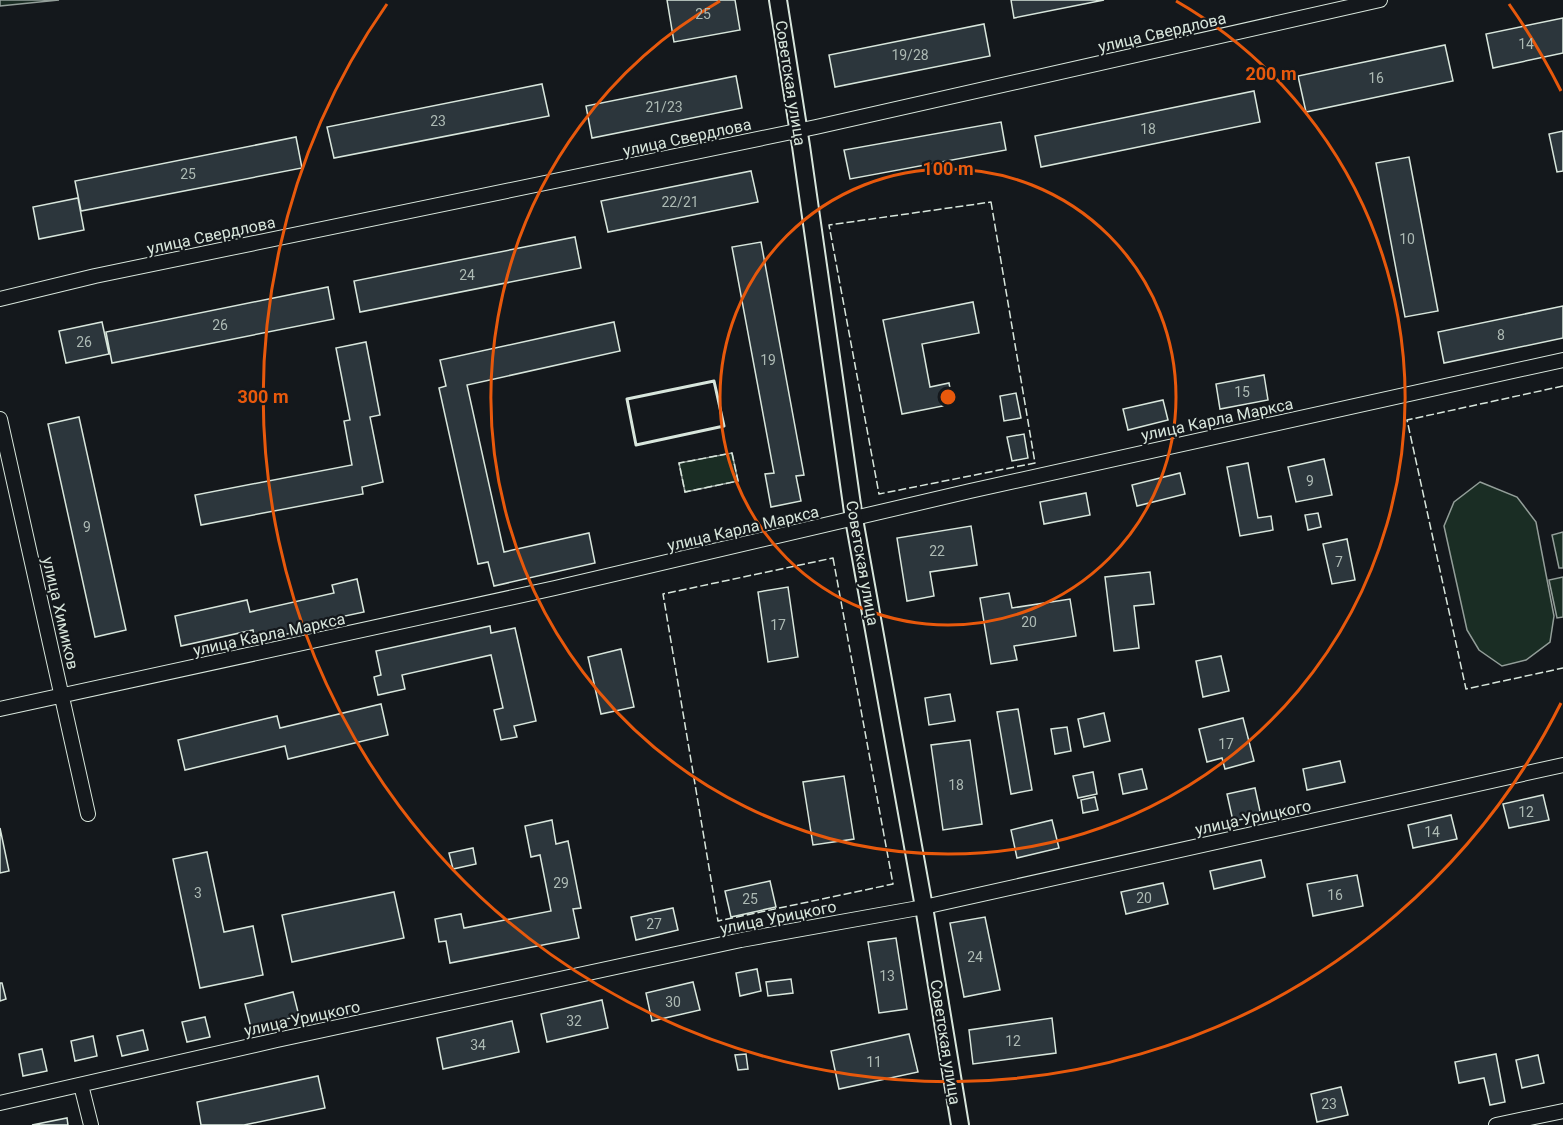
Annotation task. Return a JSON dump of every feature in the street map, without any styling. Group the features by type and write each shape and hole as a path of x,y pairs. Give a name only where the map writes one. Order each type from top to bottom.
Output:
{"street":[{"name":"Советская улица","path":"778,0 854,519 924,907 960,1125"},
{"name":"улица Свердлова","path":"0,298 95,276 798,131 1380,0"},
{"name":"улица Карла Маркса","path":"0,709 555,588 970,491 1563,360"},
{"name":"улица Химиков","path":"0,419 88,814"},
{"name":"улица Урицкого","path":"0,1103 729,942 924,907 1563,765"},
{"path":"81,1085 91,1125"},
{"path":"1496,1125 1563,1110"}],"green space":[{"path":"0,0 59,0 0,6"},
{"path":"732,453 738,481 685,492 679,463"},
{"path":"1480,482 1517,497 1536,522 1554,616 1550,642 1526,660 1502,666 1479,650 1467,630 1444,526 1454,502"},
{"path":"1563,532 1563,568 1559,568 1552,535"},
{"path":"1563,577 1563,617 1557,618 1549,580"}],"building":[{"path":"667,0 735,0 740,30 674,42"},
{"path":"1011,0 1104,0 1014,18"},
{"path":"1563,18 1563,53 1493,68 1486,34"},
{"path":"984,24 990,56 835,87 829,55"},
{"path":"1445,45 1453,81 1306,112 1298,76"},
{"path":"736,76 742,108 592,138 586,106"},
{"path":"542,84 549,116 334,158 327,127"},
{"path":"1254,91 1260,122 1041,167 1035,136"},
{"path":"1001,122 1006,150 850,179 844,150"},
{"path":"1563,131 1563,171 1557,172 1549,134"},
{"path":"296,137 302,168 81,211 75,181"},
{"path":"1409,157 1438,311 1405,317 1376,163"},
{"path":"751,171 758,202 608,232 601,201"},
{"path":"78,198 84,230 39,239 33,207"},
{"path":"575,237 581,268 360,312 354,281"},
{"path":"761,242 804,475 796,476 801,501 771,507 765,474 774,473 732,247"},
{"path":"328,287 334,319 112,363 106,332"},
{"path":"973,302 979,333 922,344 930,387 949,383 953,404 902,414 883,320"},
{"path":"1563,306 1563,338 1444,363 1438,332"},
{"path":"102,322 109,354 66,363 59,331"},
{"path":"614,322 620,351 467,385 504,552 589,533 595,563 494,586 488,562 478,564 439,388 446,386 440,360"},
{"path":"366,342 380,415 370,417 383,482 362,487 363,494 201,525 195,495 352,465 344,421 350,420 336,348"},
{"path":"1264,375 1268,400 1220,409 1216,384"},
{"path":"1016,393 1021,418 1004,421 1000,396"},
{"path":"1163,400 1168,420 1128,430 1123,409"},
{"path":"79,417 126,630 95,637 48,424"},
{"path":"1024,434 1028,458 1012,461 1007,437"},
{"path":"1324,459 1332,495 1296,502 1288,467"},
{"path":"1248,463 1258,518 1271,516 1273,530 1240,536 1227,467"},
{"path":"1180,473 1185,494 1137,506 1132,485"},
{"path":"1086,493 1090,515 1044,524 1040,502"},
{"path":"1318,513 1321,527 1308,530 1305,515"},
{"path":"971,526 977,565 930,572 934,596 907,601 897,538"},
{"path":"1347,539 1355,580 1332,584 1323,544"},
{"path":"1150,572 1154,604 1134,606 1139,648 1114,651 1105,577"},
{"path":"357,579 364,612 340,617 341,622 255,641 253,630 181,646 175,616 247,600 250,612 334,593 332,585"},
{"path":"788,587 798,657 768,662 758,592"},
{"path":"1009,593 1012,608 1070,599 1076,636 1014,646 1017,660 991,664 980,598"},
{"path":"490,626 491,633 515,628 536,721 514,726 517,737 501,740 494,710 503,708 491,655 402,675 405,689 378,695 374,677 381,675 376,651"},
{"path":"621,649 634,707 601,714 588,657"},
{"path":"1221,656 1229,691 1203,697 1196,661"},
{"path":"950,694 955,721 929,725 925,698"},
{"path":"381,704 388,735 288,759 285,746 185,770 178,740 277,716 280,728"},
{"path":"1018,709 1032,790 1011,794 997,712"},
{"path":"1104,713 1110,741 1084,747 1078,719"},
{"path":"1243,718 1254,761 1225,769 1222,758 1207,762 1199,729"},
{"path":"1067,727 1071,751 1055,754 1051,729"},
{"path":"970,740 982,824 943,830 931,745"},
{"path":"1340,761 1345,782 1307,790 1303,769"},
{"path":"1142,769 1147,789 1123,794 1119,774"},
{"path":"1093,772 1097,794 1078,798 1073,776"},
{"path":"844,776 854,839 813,845 803,782"},
{"path":"1255,788 1261,816 1233,821 1227,794"},
{"path":"1543,795 1549,820 1509,828 1503,804"},
{"path":"1095,797 1098,810 1083,813 1081,800"},
{"path":"1451,815 1457,839 1413,848 1408,825"},
{"path":"552,820 556,844 568,841 581,908 573,909 579,938 450,963 446,941 439,942 435,919 461,914 464,928 551,911 540,855 531,857 525,826"},
{"path":"1052,820 1059,848 1017,858 1011,830"},
{"path":"0,828 9,871 0,873"},
{"path":"473,848 476,864 453,869 449,853"},
{"path":"207,852 224,932 253,926 263,975 200,988 173,859"},
{"path":"1261,860 1265,877 1214,889 1210,871"},
{"path":"1357,875 1363,906 1313,916 1307,884"},
{"path":"770,881 776,907 731,917 725,891"},
{"path":"1163,883 1168,904 1126,914 1121,892"},
{"path":"394,892 404,938 292,962 282,915"},
{"path":"673,908 678,930 636,940 631,917"},
{"path":"985,917 1000,990 964,997 950,923"},
{"path":"896,938 907,1009 879,1013 868,942"},
{"path":"757,969 761,991 740,996 736,973"},
{"path":"791,979 793,993 768,996 766,982"},
{"path":"693,982 700,1010 652,1021 646,993"},
{"path":"0,983 2,983 6,999 0,1001"},
{"path":"293,992 299,1016 251,1028 245,1004"},
{"path":"602,1000 608,1028 547,1042 541,1014"},
{"path":"205,1017 210,1037 187,1042 182,1022"},
{"path":"1052,1018 1056,1053 973,1064 969,1030"},
{"path":"512,1021 519,1052 443,1069 437,1038"},
{"path":"143,1030 148,1050 122,1056 117,1036"},
{"path":"909,1034 918,1072 839,1089 831,1051"},
{"path":"93,1036 97,1056 75,1061 71,1041"},
{"path":"42,1049 47,1071 23,1076 19,1054"},
{"path":"746,1054 748,1069 738,1070 735,1055"},
{"path":"1496,1054 1505,1102 1490,1105 1484,1078 1459,1083 1455,1062"},
{"path":"1538,1055 1544,1083 1522,1088 1516,1060"},
{"path":"318,1076 325,1108 244,1125 201,1125 197,1102"},
{"path":"1341,1087 1348,1115 1317,1122 1311,1094"},
{"path":"67,1118 68,1125 32,1125"}],"fence":[{"path":"991,202 1035,463 879,494 829,225 991,202"},
{"path":"1563,386 1407,420 1466,689 1563,668"},
{"path":"732,453 738,481 685,492 679,463 732,453"},
{"path":"833,558 893,884 718,921 663,594 833,558"}],"wall":[{"path":"714,381 724,426 636,445 627,399 714,381"}]}
